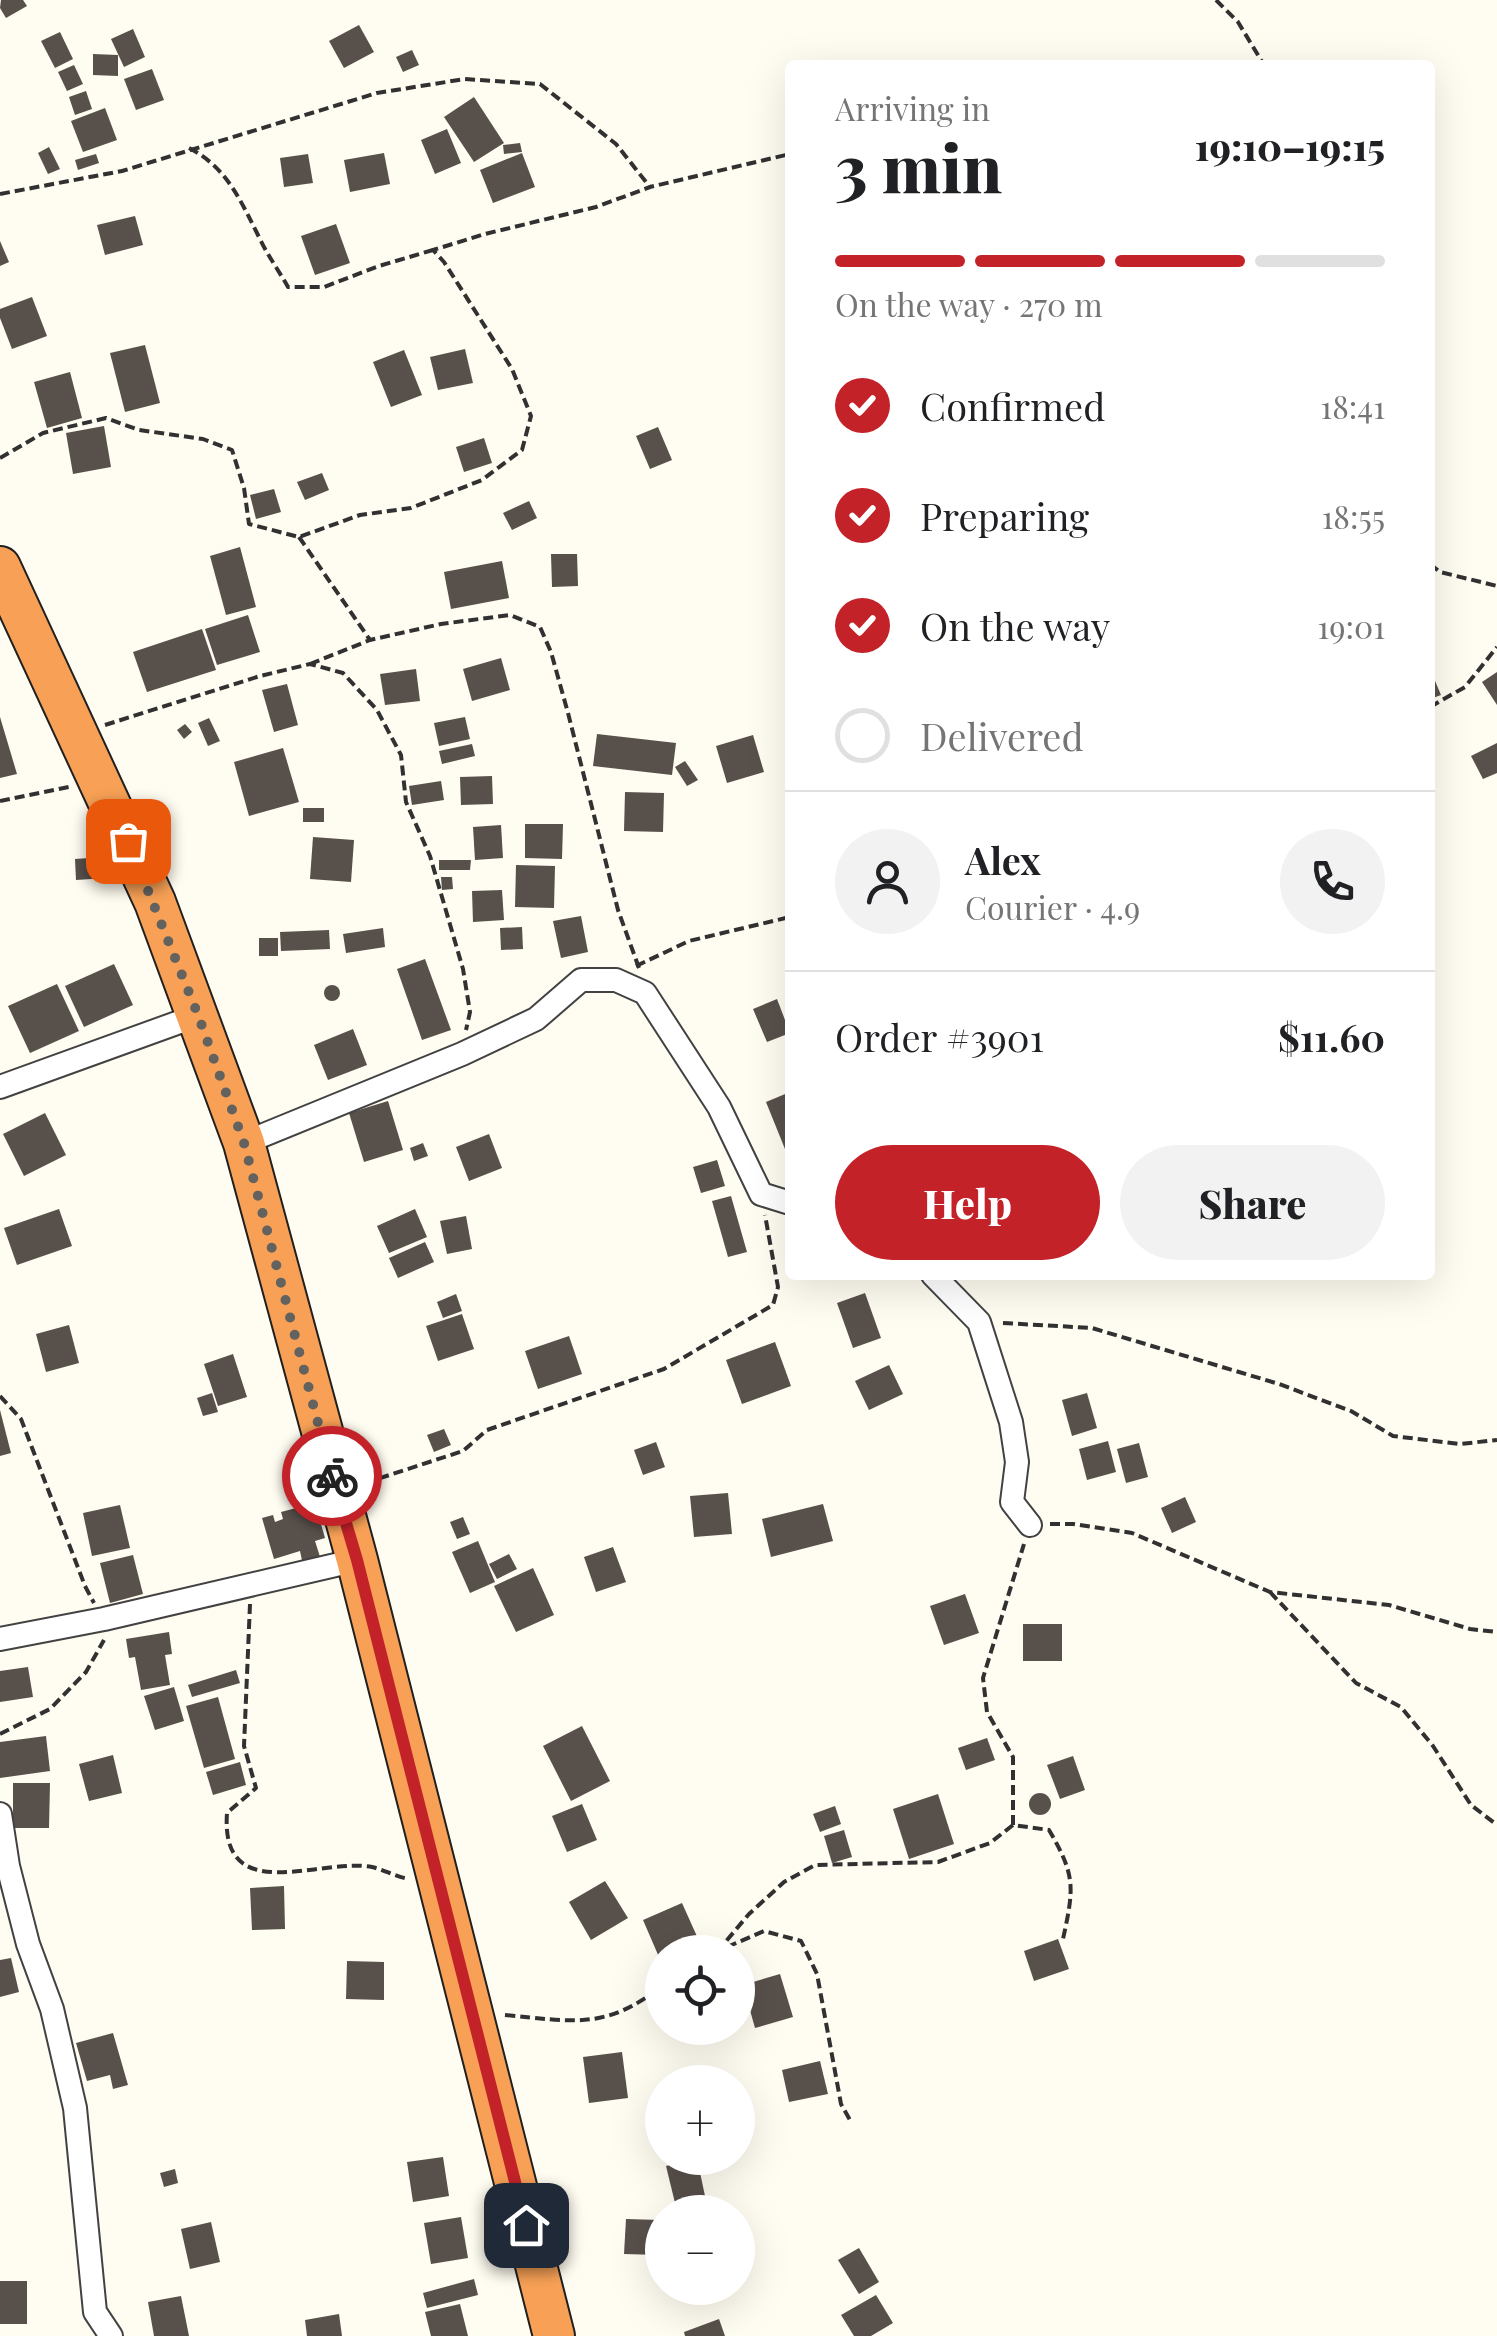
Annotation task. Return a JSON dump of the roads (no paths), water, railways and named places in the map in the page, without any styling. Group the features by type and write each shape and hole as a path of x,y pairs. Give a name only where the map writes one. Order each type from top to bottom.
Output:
{"highway":[{"path":"0,567 155,902 244,1143 357,1560 554,2336"}],"street":[{"path":"244,1143 462,1054 536,1019 580,980 616,980 645,993 720,1107 762,1194 785,1202"},
{"path":"0,1087 198,1015"},
{"path":"937,1280 979,1322 1011,1422 1017,1462 1012,1502 1030,1524"},
{"path":"0,1640 104,1620 357,1560"},
{"path":"0,1814 8,1866 28,1944 52,2009 76,2108 95,2312 110,2336"}]}
